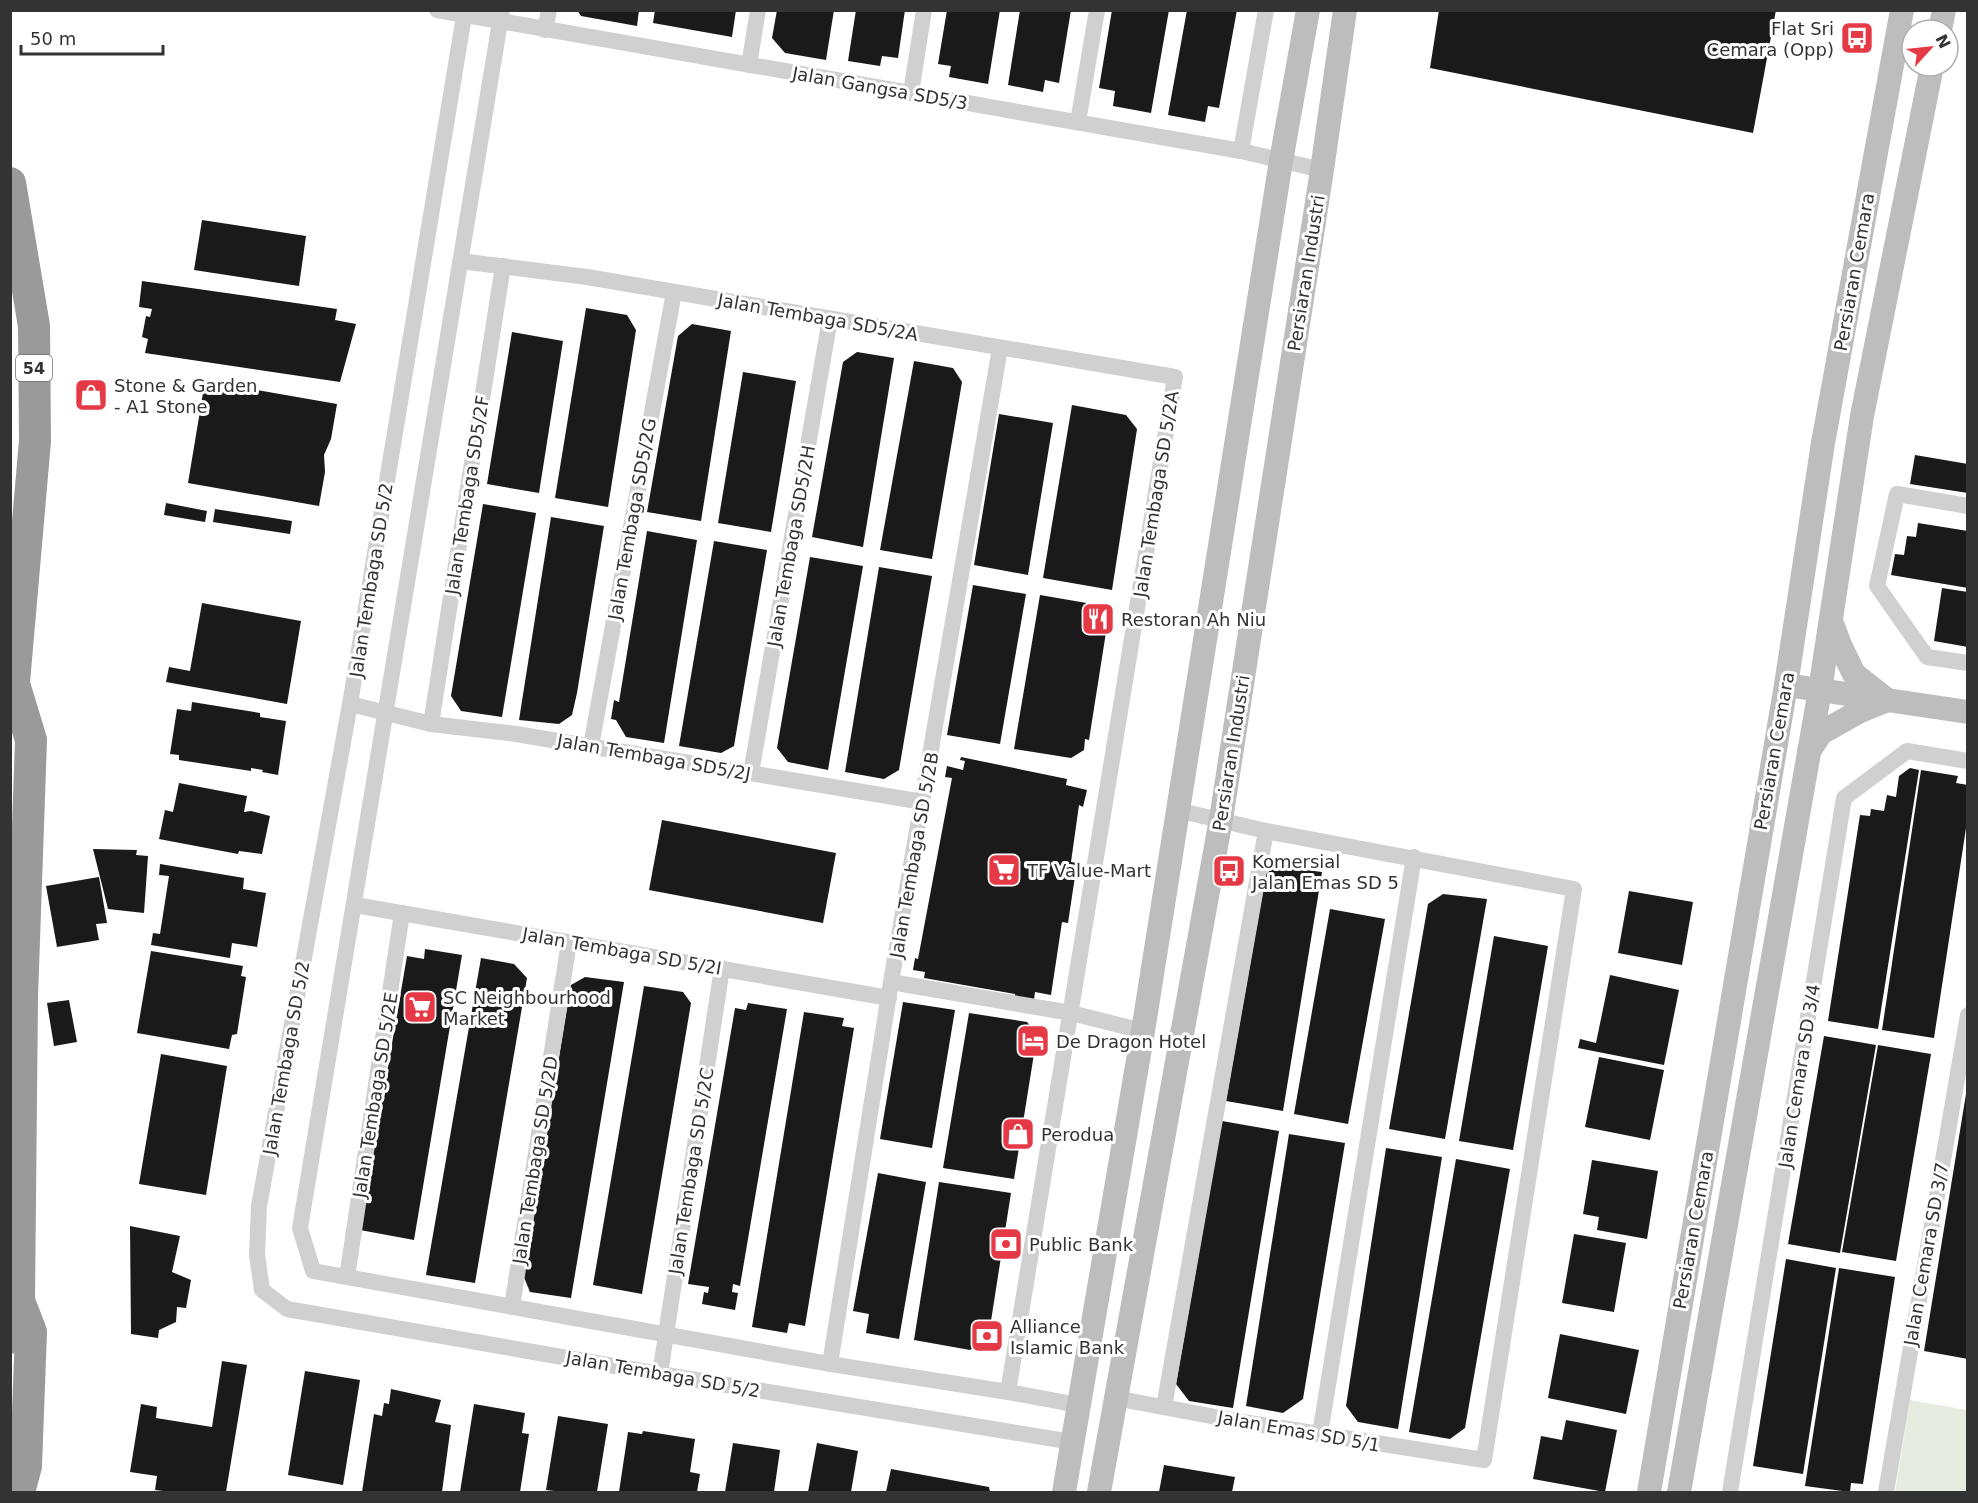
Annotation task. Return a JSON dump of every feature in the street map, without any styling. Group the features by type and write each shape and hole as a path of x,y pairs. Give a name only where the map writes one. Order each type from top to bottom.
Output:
{"highway":[{"name":"54","path":"10,183 34,326 35,441 10,721"},
{"path":"10,1338 19,1300 22,997 31,740 14,684"},
{"path":"19,1300 31,1332 26,1466 21,1490"}],"street":[{"name":"Jalan Gangsa SD5/3","path":"437,10 501,16 545,30 1241,151 1322,170"},
{"path":"545,30 549,10"},
{"path":"749,66 759,10"},
{"path":"911,93 924,10"},
{"path":"1078,122 1097,10"},
{"path":"1241,151 1266,10"},
{"path":"1064,1492 1143,1031 1281,160 1308,10"},
{"name":"Persiaran Industri","path":"1100,1491 1221,819 1345,10"},
{"name":"Persiaran Cemara","path":"1649,1492 1786,685 1823,443 1902,10"},
{"name":"Jalan Tembaga SD 5/2","path":"464,13 350,704 259,1206 257,1255 262,1290 287,1309 1072,1442"},
{"name":"Jalan Tembaga SD 5/2","path":"501,16 300,1228 313,1271 830,1364 1078,1405"},
{"name":"Persiaran Cemara","path":"1679,1492 1820,690 1862,416 1930,78"},
{"name":"Jalan Tembaga SD5/2A","path":"460,261 674,292 1175,377"},
{"name":"Jalan Tembaga SD5/2F","path":"431,724 503,266"},
{"name":"Jalan Tembaga SD5/2G","path":"591,746 674,292"},
{"name":"Jalan Tembaga SD5/2H","path":"751,773 830,319"},
{"name":"Jalan Tembaga SD 5/2B","path":"830,1364 890,990 1000,348"},
{"name":"Jalan Tembaga SD 5/2A","path":"1008,1392 1175,377"},
{"path":"1968,506 1897,494 1877,586 1927,657 1968,663"},
{"path":"1830,618 1854,674 1887,700"},
{"path":"1786,685 1968,712"},
{"path":"1809,751 1821,733 1860,711 1887,700"},
{"name":"Jalan Tembaga SD5/2J","path":"350,704 431,724 516,734 923,802"},
{"name":"Jalan Cemara SD 3/4","path":"1733,1492 1844,798 1907,751 1968,761"},
{"path":"1177,810 1266,831 1414,857 1320,1434"},
{"path":"1164,1407 1266,831"},
{"name":"Jalan Emas SD 5/1","path":"1115,1398 1484,1460 1574,889 1414,857"},
{"name":"Jalan Tembaga SD 5/2I","path":"355,905 722,968 1071,1014 1143,1031"},
{"name":"Jalan Tembaga SD 5/2E","path":"347,1277 402,913"},
{"name":"Jalan Tembaga SD 5/2D","path":"512,1307 569,942"},
{"name":"Jalan Tembaga SD 5/2C","path":"660,1374 722,968"},
{"name":"Jalan Cemara SD 3/7","path":"1886,1492 1968,1015"}],"shaded area":[{"path":"1910,1400 1967,1410 1967,1492 1895,1492"}],"building":[{"path":"577,10 639,10 637,26 581,16"},
{"path":"655,10 736,10 732,37 653,23"},
{"path":"777,10 834,10 826,60 785,53 772,38"},
{"path":"856,10 905,10 898,58 882,56 880,66 848,61"},
{"path":"947,10 1000,10 988,84 949,77 951,66 938,64"},
{"path":"1020,10 1071,10 1059,83 1045,80 1043,92 1008,85"},
{"path":"1112,10 1169,10 1151,113 1113,106 1115,91 1099,88"},
{"path":"1187,10 1237,10 1219,108 1208,106 1205,122 1168,115"},
{"path":"1439,10 1776,10 1753,133 1430,68"},
{"path":"202,220 306,236 299,286 194,270"},
{"path":"142,281 337,309 335,320 356,324 340,382 145,353 148,339 142,337 146,316 150,317 152,309 139,307"},
{"path":"586,308 627,315 636,330 608,507 555,498"},
{"path":"692,324 731,331 701,521 647,512 678,336"},
{"path":"512,332 563,341 539,493 487,484"},
{"path":"857,352 894,358 863,547 812,537 843,362"},
{"path":"914,361 953,368 962,382 932,559 880,550"},
{"path":"743,372 796,381 771,532 718,523"},
{"path":"205,381 337,404 331,439 324,455 325,472 319,506 188,483"},
{"path":"1072,405 1126,415 1137,429 1112,590 1043,578"},
{"path":"999,414 1053,423 1028,575 974,565"},
{"path":"1915,455 1968,464 1968,493 1910,484"},
{"path":"166,503 207,511 205,522 164,515"},
{"path":"483,504 536,513 502,717 461,711 451,696"},
{"path":"215,509 292,521 290,534 213,522"},
{"path":"551,517 604,526 572,715 559,724 519,720"},
{"path":"1918,523 1968,531 1968,588 1891,575 1895,554 1904,555 1907,536 1916,537"},
{"path":"647,531 697,540 664,743 626,737 616,720 611,719 614,700 619,702"},
{"path":"714,541 767,550 734,746 721,753 679,746"},
{"path":"810,557 863,566 828,770 788,762 777,748"},
{"path":"879,567 932,576 899,770 884,779 845,772"},
{"path":"973,585 1026,594 1000,744 947,735"},
{"path":"1942,588 1968,592 1968,647 1934,641"},
{"path":"1040,595 1110,607 1089,740 1085,739 1084,750 1071,758 1014,749"},
{"path":"202,603 301,621 287,704 166,682 169,667 190,671"},
{"path":"192,702 260,713 260,717 286,721 278,775 251,768 251,771 179,760 179,755 170,754 177,709 191,711"},
{"path":"961,757 1067,779 1066,785 1087,790 1083,807 1079,805 1071,862 1077,863 1068,923 1062,922 1051,995 1035,992 1034,1000 1015,997 1015,994 924,978 925,972 913,970 915,958 918,959 952,778 945,777 947,766 963,770 965,761 960,760"},
{"path":"1910,768 1919,770 1878,1029 1828,1021 1860,815 1870,816 1871,809 1884,811 1887,795 1896,797 1899,776"},
{"path":"1921,770 1958,776 1956,783 1968,785 1968,815 1934,1038 1882,1030"},
{"path":"179,783 247,796 244,812 251,811 270,816 262,854 239,851 238,854 159,839 165,810 173,812"},
{"path":"662,820 836,853 823,923 649,890"},
{"path":"93,849 137,850 136,855 148,856 144,913 108,909"},
{"path":"160,864 244,878 243,889 266,893 257,947 232,943 230,958 151,945 153,933 160,934 169,876 159,875"},
{"path":"1275,866 1322,872 1283,1111 1226,1101 1266,874"},
{"path":"99,877 107,923 96,924 99,940 57,947 46,886"},
{"path":"1629,891 1693,902 1682,965 1618,953"},
{"path":"1443,894 1487,899 1445,1139 1389,1129 1428,904"},
{"path":"1330,909 1385,919 1348,1124 1294,1114"},
{"path":"1494,936 1548,946 1513,1150 1459,1141"},
{"path":"425,949 462,955 414,1240 360,1230 407,956 424,959"},
{"path":"151,951 243,966 241,976 246,977 237,1034 232,1035 229,1049 137,1033"},
{"path":"481,958 514,964 527,978 475,1283 426,1275"},
{"path":"1610,975 1679,990 1664,1065 1578,1048 1580,1039 1596,1043"},
{"path":"585,977 624,982 571,1298 530,1292 523,1275 571,985"},
{"path":"644,986 683,992 691,1003 642,1294 593,1285"},
{"path":"69,1000 77,1042 54,1046 47,1003"},
{"path":"903,1002 955,1010 932,1148 880,1139"},
{"path":"748,1003 787,1009 740,1286 733,1284 732,1292 738,1293 735,1310 702,1304 704,1292 708,1293 709,1287 688,1284 735,1008 746,1010"},
{"path":"804,1012 844,1018 842,1026 854,1028 805,1326 789,1323 787,1333 752,1327"},
{"path":"969,1013 1027,1022 1037,1035 1014,1179 943,1168"},
{"path":"1824,1036 1876,1045 1840,1253 1788,1244"},
{"path":"1878,1045 1931,1054 1896,1261 1842,1252"},
{"path":"161,1054 227,1066 206,1195 139,1184"},
{"path":"1599,1057 1664,1070 1650,1140 1585,1127"},
{"path":"1966,1094 1968,1094 1968,1359 1924,1351"},
{"path":"1222,1121 1279,1131 1233,1408 1189,1401 1176,1384"},
{"path":"1289,1134 1345,1143 1303,1399 1283,1413 1246,1406"},
{"path":"1386,1148 1442,1157 1398,1429 1358,1422 1346,1406"},
{"path":"1456,1159 1510,1169 1465,1428 1450,1439 1409,1432"},
{"path":"1592,1160 1658,1171 1647,1239 1597,1230 1599,1217 1583,1214"},
{"path":"878,1173 926,1182 899,1339 866,1333 869,1314 853,1311"},
{"path":"939,1182 1011,1193 988,1340 970,1350 914,1340"},
{"path":"130,1226 180,1236 172,1272 191,1280 186,1308 177,1307 176,1322 159,1330 158,1338 131,1334"},
{"path":"1574,1234 1626,1243 1614,1312 1562,1303"},
{"path":"1786,1259 1836,1268 1803,1474 1753,1466"},
{"path":"1839,1268 1895,1277 1863,1484 1851,1483 1850,1492 1805,1486"},
{"path":"1560,1334 1639,1350 1626,1414 1548,1398"},
{"path":"222,1361 247,1365 226,1492 155,1490 157,1476 130,1472 141,1404 157,1407 156,1418 212,1427"},
{"path":"305,1371 360,1380 343,1485 288,1475"},
{"path":"391,1389 441,1400 435,1422 451,1425 442,1492 362,1492 374,1414 382,1416 384,1403 389,1404"},
{"path":"474,1404 525,1413 522,1433 529,1434 520,1492 460,1492"},
{"path":"558,1416 608,1424 597,1492 546,1490"},
{"path":"1566,1420 1617,1430 1605,1492 1533,1479 1541,1436 1562,1440"},
{"path":"643,1431 695,1439 690,1472 700,1474 697,1492 619,1492 628,1432 642,1434"},
{"path":"733,1443 780,1450 774,1492 725,1492"},
{"path":"817,1443 858,1451 851,1492 808,1492"},
{"path":"1164,1465 1235,1477 1232,1492 1159,1492"},
{"path":"891,1469 989,1487 990,1492 886,1492"}],"place":[{"name":"Flat Sri Cemara (Opp)","path":"1857,38"},
{"name":"Stone & Garden - A1 Stone","path":"91,395"},
{"name":"Restoran Ah Niu","path":"1098,619"},
{"name":"TF Value-Mart","path":"1004,870"},
{"name":"Komersial Jalan Emas SD 5","path":"1229,871"},
{"name":"SC Neighbourhood Market","path":"420,1007"},
{"name":"De Dragon Hotel","path":"1033,1041"},
{"name":"Perodua","path":"1018,1134"},
{"name":"Public Bank","path":"1006,1244"},
{"name":"Alliance Islamic Bank","path":"987,1336"}]}
